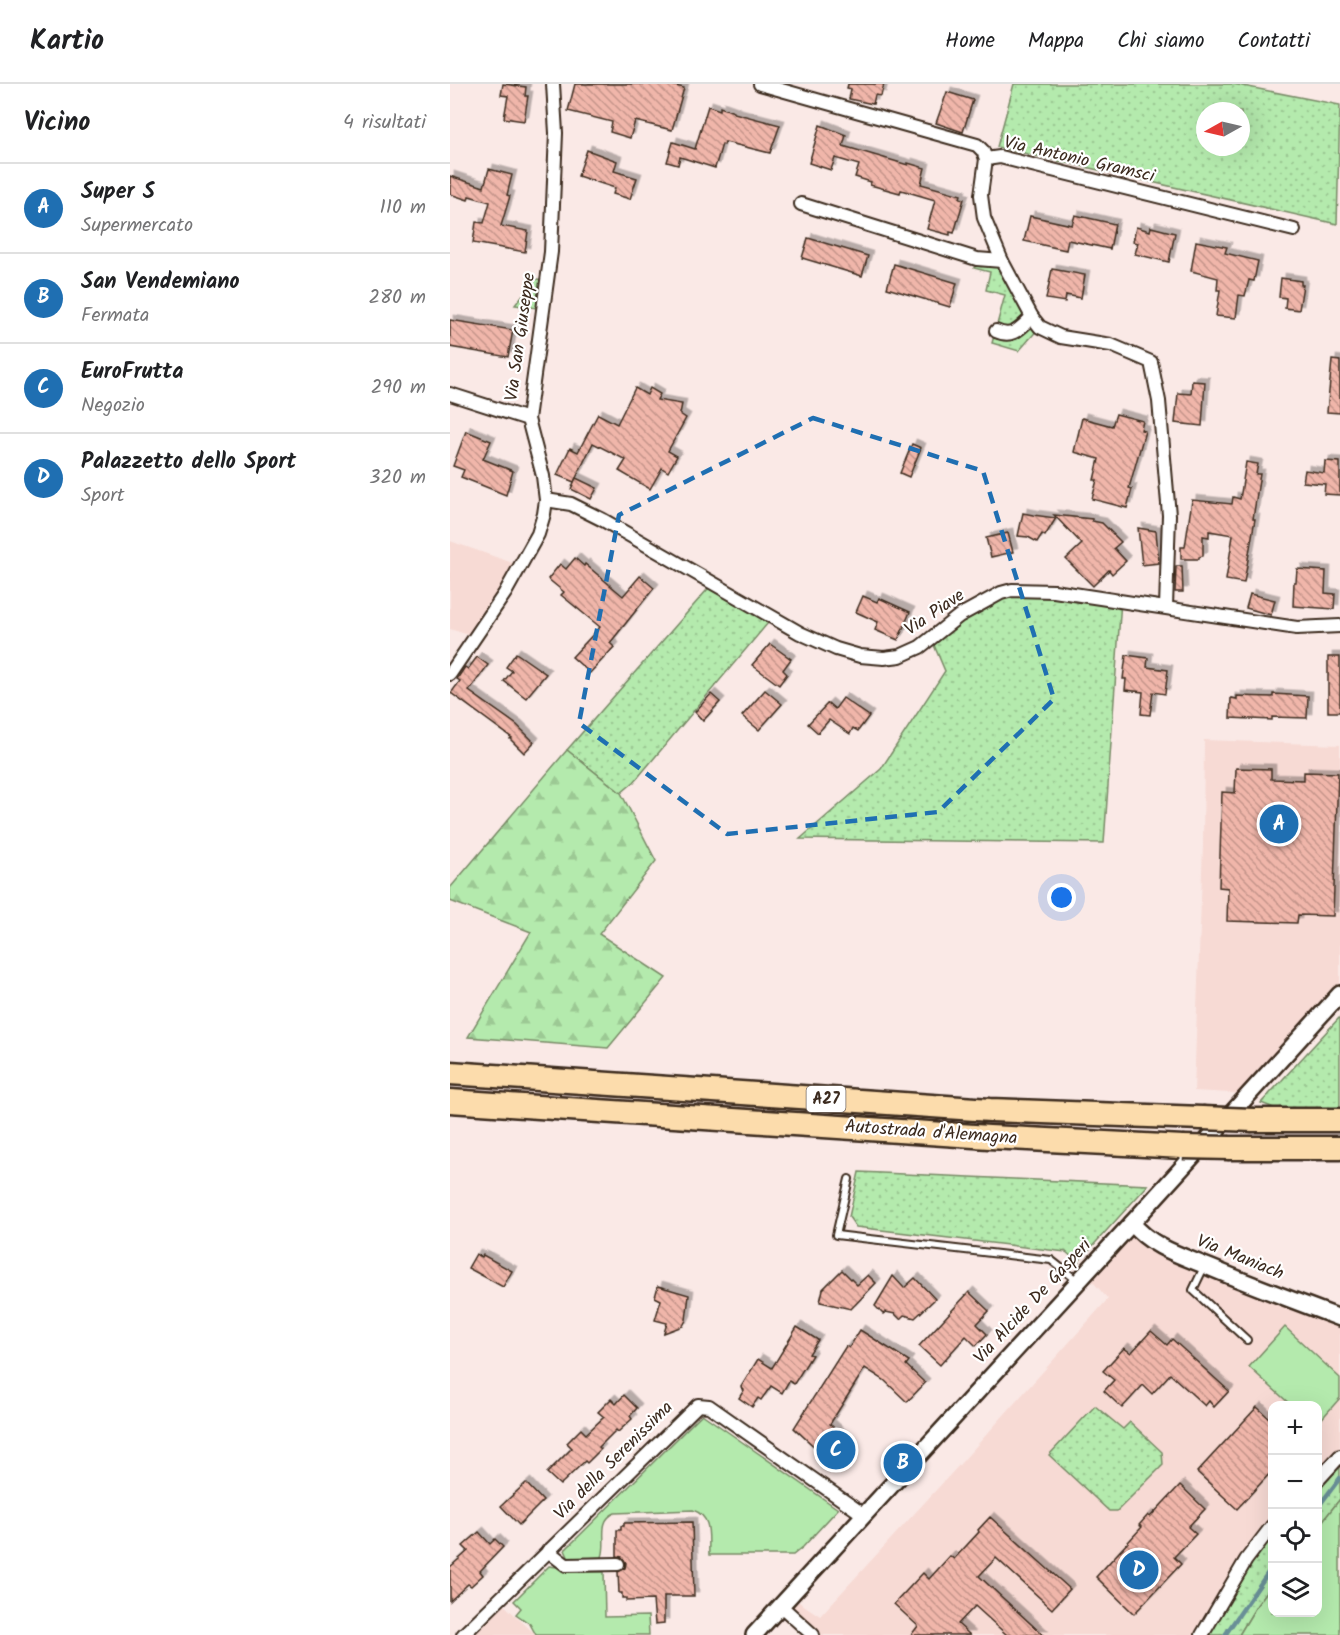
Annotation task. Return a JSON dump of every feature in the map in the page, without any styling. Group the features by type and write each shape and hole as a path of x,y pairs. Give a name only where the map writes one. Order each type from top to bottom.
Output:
{"highway":[{"name":"Autostrada d'Alemagna","path":"450,1073 990,1110 1253,1120 1340,1120"},
{"name":"Autostrada d'Alemagna","path":"450,1101 989,1137 1183,1147 1340,1148"}],"street":[{"name":"Via San Giuseppe","path":"450,674 521,566 538,534 546,500 543,476 528,419 551,252 556,176 553,84"},
{"name":"Via Antonio Gramsci","path":"760,84 977,145 983,151 986,159 1000,157 1294,230"},
{"path":"986,159 981,195 984,218 1002,261 1032,317 1040,327 1060,337 1111,345 1151,362 1159,401 1169,515 1166,607"},
{"path":"801,204 977,259 1002,261"},
{"path":"996,331 1004,335 1014,334 1032,317"},
{"path":"450,394 528,419"},
{"name":"Via Piave","path":"546,500 571,504 800,633 836,649 860,656 884,658 900,656 920,646 959,616 1001,593 1012,590 1054,591 1297,628 1340,626"},
{"name":"Via Alcide De Gasperi","path":"754,1635 1340,994"},
{"name":"Via Maniach","path":"1132,1223 1150,1241 1269,1292 1340,1318"},
{"name":"Via della Serenissima","path":"463,1635 688,1413 700,1404 709,1406 864,1515"},
{"path":"1322,1475 1340,1456"},
{"path":"1202,1635 1246,1560 1268,1531"},
{"path":"548,1551 566,1565 618,1564"},
{"path":"780,1606 813,1635"}],"lane":[{"path":"849,1179 836,1234 1050,1260 1079,1282"},
{"path":"1205,1265 1193,1290 1247,1340"}],"highlighted area":[{"path":"813,418 983,471 1054,699 938,812 727,834 579,723 619,515"}],"shaded area":[{"path":"450,541 521,566 475,637 450,629"},
{"path":"1204,740 1340,745 1340,994 1249,1094 1194,1091 1203,845"},
{"path":"1132,1223 1340,1318 1340,1456 1322,1476 1322,1401 1268,1401 1268,1532 1202,1635 813,1635 789,1614 790,1596 820,1616 961,1463 1108,1299 1086,1274"},
{"path":"499,1600 536,1635 463,1635"}],"green space":[{"path":"1014,84 1233,84 1340,105 1337,224 997,147"},
{"path":"977,259 1002,261 1040,327 1019,351 992,343 1005,295 986,290 990,272 974,268"},
{"path":"535,279 547,280 544,309 515,305"},
{"path":"714,582 773,617 634,782 621,793 567,750"},
{"path":"1001,593 1121,600 1104,843 800,839 881,769 945,671 931,638"},
{"path":"567,750 621,793 656,861 599,934 666,978 608,1048 468,1037 531,932 450,901 450,888"},
{"path":"1340,1017 1340,1109 1277,1109 1261,1103"},
{"path":"859,1172 1148,1185 1078,1262 1066,1252 856,1227 849,1217"},
{"path":"1285,1327 1340,1378 1340,1398 1322,1418 1322,1401 1287,1401 1249,1367"},
{"path":"1095,1406 1123,1429 1130,1422 1162,1452 1163,1465 1117,1511 1109,1511 1049,1455"},
{"path":"702,1414 838,1509 793,1555 709,1555 707,1523 704,1517 693,1510 615,1513 609,1517 604,1526 602,1557 569,1559 565,1550"},
{"path":"1340,1456 1340,1499 1322,1522 1322,1509 1322,1476"},
{"path":"1340,1499 1340,1635 1239,1635 1268,1590 1268,1617 1322,1617 1322,1522"},
{"path":"1268,1532 1268,1590 1239,1635 1202,1635"},
{"path":"549,1566 566,1572 604,1572 605,1617 648,1616 649,1635 536,1635 530,1624 516,1614 521,1608 514,1601"}],"building":[{"path":"503,84 526,87 525,96 528,96 524,121 504,118 508,96 501,95"},
{"path":"575,84 667,84 684,88 672,130 635,121 630,138 610,132 612,122 568,111"},
{"path":"848,84 884,84 881,96 875,95 873,104 849,99 851,89 847,88"},
{"path":"947,92 973,100 963,132 936,123"},
{"path":"708,106 720,110 720,107 780,125 770,153 725,142 724,145 722,144 715,168 680,157 678,165 667,162 673,142 695,149"},
{"path":"820,125 846,135 843,146 925,168 921,184 961,195 960,198 964,199 954,233 950,232 950,235 927,229 935,200 901,190 900,193 870,185 871,182 855,177 859,165 835,158 831,170 809,163"},
{"path":"587,150 617,161 614,171 637,178 630,199 613,194 615,188 578,176"},
{"path":"489,169 512,175 507,195 510,196 501,226 528,231 525,252 473,243 476,222 484,223 490,202 469,196 468,200 450,194 450,176 484,187"},
{"path":"1075,215 1115,224 1110,249 1068,240 1066,250 1024,241 1030,216 1072,225"},
{"path":"1136,227 1150,231 1151,227 1175,233 1169,262 1135,254 1138,243 1133,242"},
{"path":"808,238 868,256 862,276 802,258"},
{"path":"1196,241 1227,247 1225,253 1258,261 1254,281 1249,280 1245,296 1239,295 1236,318 1216,316 1220,290 1217,290 1218,278 1191,271"},
{"path":"894,264 957,283 950,307 887,288"},
{"path":"1052,269 1085,275 1081,298 1066,295 1065,302 1046,299"},
{"path":"1281,278 1301,281 1303,285 1299,310 1285,308 1286,298 1279,297"},
{"path":"450,320 513,330 508,357 450,347"},
{"path":"1332,360 1340,361 1340,413 1327,412"},
{"path":"1192,381 1205,382 1202,426 1175,423 1178,393 1191,394"},
{"path":"635,388 647,395 650,388 660,394 657,400 682,404 680,414 686,418 668,451 677,456 668,472 662,468 650,489 619,471 626,460 593,443 574,482 557,475 570,448 578,452 598,414 617,424"},
{"path":"1116,414 1143,421 1141,430 1145,431 1129,488 1132,489 1127,508 1092,499 1099,459 1074,452 1082,418 1112,426"},
{"path":"466,431 491,441 483,459 513,471 506,495 461,477 464,470 453,466"},
{"path":"912,444 921,448 909,477 900,473"},
{"path":"1325,461 1340,462 1340,495 1324,494 1325,484 1303,482 1305,470 1324,473"},
{"path":"1246,462 1258,464 1256,474 1260,474 1244,583 1226,580 1233,535 1209,531 1209,537 1203,536 1203,556 1199,559 1181,559 1181,547 1185,547 1192,500 1232,504 1233,497 1240,499"},
{"path":"576,478 597,488 591,499 571,489"},
{"path":"1023,513 1056,518 1045,536 1042,534 1037,542 1028,537 1018,536"},
{"path":"1054,515 1092,519 1092,521 1102,523 1121,542 1114,548 1126,561 1112,574 1109,570 1093,586 1066,559 1082,544"},
{"path":"1138,528 1156,531 1159,563 1142,565"},
{"path":"1008,533 1013,552 991,557 986,538"},
{"path":"575,558 623,596 640,576 654,588 610,643 614,647 590,673 572,657 600,627 561,595 564,592 548,579 560,564 566,569"},
{"path":"1176,566 1182,566 1183,592 1175,592"},
{"path":"1297,569 1326,571 1325,593 1335,594 1334,609 1293,606"},
{"path":"1250,594 1275,600 1271,615 1246,608"},
{"path":"863,596 877,602 879,598 910,612 898,640 875,630 878,622 856,612"},
{"path":"770,644 791,659 783,670 787,674 779,685 752,665"},
{"path":"516,653 546,674 526,698 504,681 512,671 506,667"},
{"path":"1126,655 1148,658 1147,667 1168,670 1165,694 1153,692 1150,715 1141,714 1143,692 1125,690 1126,679 1123,679"},
{"path":"477,657 488,665 469,691 517,725 534,742 524,753 510,739 512,738 451,693 460,681 457,679 465,667 468,669"},
{"path":"1328,657 1340,657 1340,712 1328,712"},
{"path":"765,690 782,704 759,730 742,716"},
{"path":"711,694 720,702 703,721 695,712"},
{"path":"1273,694 1308,696 1307,718 1272,717 1272,720 1230,718 1231,698 1237,699 1237,696 1273,697"},
{"path":"843,698 869,716 858,731 853,728 850,734 829,720 818,733 808,724 828,703 835,709"},
{"path":"1236,768 1271,769 1271,779 1304,780 1304,772 1338,773 1333,916 1298,915 1297,923 1227,921 1228,888 1219,887 1222,792 1235,793"},
{"path":"476,1254 482,1257 483,1255 512,1271 503,1287 468,1268"},
{"path":"842,1270 857,1285 868,1275 876,1283 851,1309 820,1302 823,1289"},
{"path":"893,1276 904,1288 915,1278 935,1299 915,1318 904,1315 900,1319 895,1314 886,1312 883,1314 875,1306"},
{"path":"658,1286 689,1295 686,1320 683,1326 664,1333 667,1323 655,1320 661,1300 655,1297"},
{"path":"969,1292 989,1311 977,1324 987,1334 976,1346 966,1336 940,1365 919,1346"},
{"path":"797,1327 818,1340 809,1354 812,1355 794,1384 789,1381 782,1393 771,1386 761,1400 758,1398 752,1407 739,1398 744,1390 741,1387 758,1359 772,1368"},
{"path":"860,1330 909,1361 906,1365 925,1383 907,1402 884,1380 865,1368 830,1424 850,1443 832,1463 794,1428 846,1346 849,1348"},
{"path":"1151,1331 1167,1345 1172,1339 1229,1391 1214,1407 1209,1401 1205,1406 1170,1374 1152,1394 1143,1385 1122,1408 1104,1391 1114,1380 1103,1371 1124,1348 1131,1353"},
{"path":"624,1395 637,1408 630,1416 632,1419 618,1432 616,1430 587,1463 585,1461 560,1485 547,1473 572,1448 567,1443 581,1429 586,1434 604,1417 598,1412 611,1399 616,1404"},
{"path":"1257,1407 1268,1417 1268,1475 1237,1509 1197,1472"},
{"path":"526,1483 543,1501 519,1525 501,1506"},
{"path":"1180,1485 1205,1509 1188,1527 1196,1534 1174,1557 1181,1564 1134,1614 1096,1577 1142,1527 1139,1525 1148,1515 1150,1517"},
{"path":"990,1517 1070,1589 1052,1609 996,1558 979,1576 1043,1635 1007,1635 975,1606 958,1624 970,1635 911,1635 918,1626 894,1604 923,1573 929,1579 950,1556 954,1559"},
{"path":"692,1522 694,1596 664,1596 664,1623 655,1624 653,1600 626,1601 626,1598 622,1598 622,1593 619,1593 618,1572 625,1568 626,1563 622,1557 617,1556 617,1530 621,1530 624,1523"},
{"path":"479,1532 490,1544 495,1539 503,1547 480,1571 483,1575 471,1586 468,1584 450,1601 450,1567 468,1551 463,1546"}],"waterway":[{"path":"1322,1502 1340,1478"},
{"path":"1225,1635 1268,1573"}],"place":[{"name":"Super S","path":"1279,824"},
{"name":"EuroFrutta","path":"836,1450"},
{"name":"San Vendemiano","path":"903,1463"},
{"name":"Palazzetto dello Sport","path":"1139,1570"}]}
